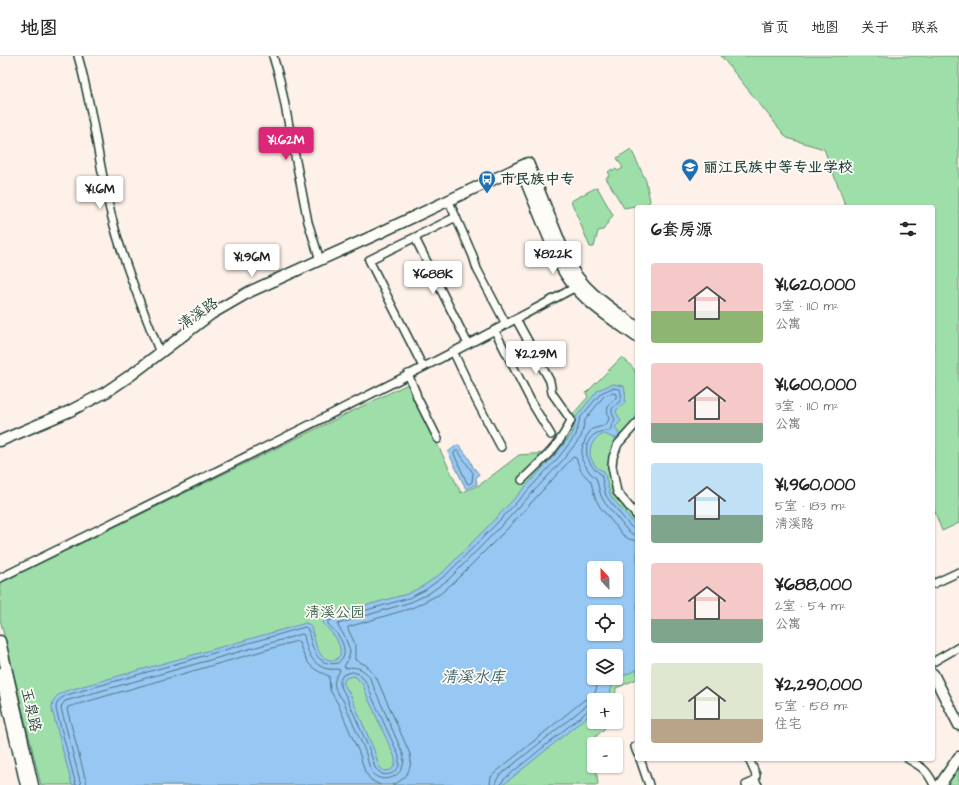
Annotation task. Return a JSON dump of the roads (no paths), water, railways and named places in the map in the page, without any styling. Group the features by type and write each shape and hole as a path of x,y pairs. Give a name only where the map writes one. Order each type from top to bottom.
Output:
{"street":[{"path":"78,56 90,101 106,194 116,234 126,266 160,353"},
{"path":"273,56 280,80 308,222 320,260"},
{"path":"525,168 560,265 574,288 596,307 635,336"},
{"path":"525,168 575,275 590,292 635,326"},
{"name":"清溪路","path":"0,441 88,402 117,384 211,314 234,300 264,285 525,168"},
{"name":"清溪路","path":"0,447 72,417 109,397 210,323 267,290 451,206 525,168"},
{"path":"451,206 473,256 477,269 506,324"},
{"path":"423,367 369,260 456,217"},
{"path":"414,238 468,344"},
{"path":"0,578 495,331 574,288"},
{"path":"516,319 550,381 552,393 571,420 565,433 556,446 522,480"},
{"path":"495,331 533,405 551,435"},
{"path":"454,351 476,400 501,447"},
{"path":"408,374 417,397 438,439"},
{"path":"635,425 618,444 613,457 612,466 617,492 635,514"},
{"path":"935,583 959,572"},
{"name":"玉泉路","path":"0,641 33,785"},
{"path":"935,661 959,647"},
{"name":"玉泉路","path":"0,673 26,785"},
{"path":"935,678 959,725"},
{"path":"940,785 959,757"},
{"path":"641,761 649,785"},
{"path":"746,785 757,783 756,775 751,761"},
{"path":"912,761 922,766 934,785"}],"water":[{"name":"清溪水库","path":"612,384 624,386 625,400 623,405 616,410 621,421 615,427 621,437 613,438 605,434 600,436 593,443 590,452 593,462 598,468 604,471 612,498 635,525 635,671 623,676 623,649 587,649 587,685 612,685 611,693 587,693 587,717 503,785 72,785 52,710 54,699 59,694 306,623 310,625 320,654 329,660 336,660 340,655 340,648 336,638 323,623 324,617 407,594 423,586 443,572 498,516 555,455 573,433 576,417 598,390","holes":["353,676 356,677 363,685 395,758 395,765 391,770 384,771 379,766 374,750 351,696 344,684 346,678"]},
{"path":"459,445 469,458 473,467 479,474 476,478 477,484 466,489 448,452"}],"place":[{"name":"丽江民族中等专业学校","path":"690,182"},
{"name":"市民族中专","path":"487,194"}],"park label":[{"name":"清溪公园","path":"335,612"}]}
